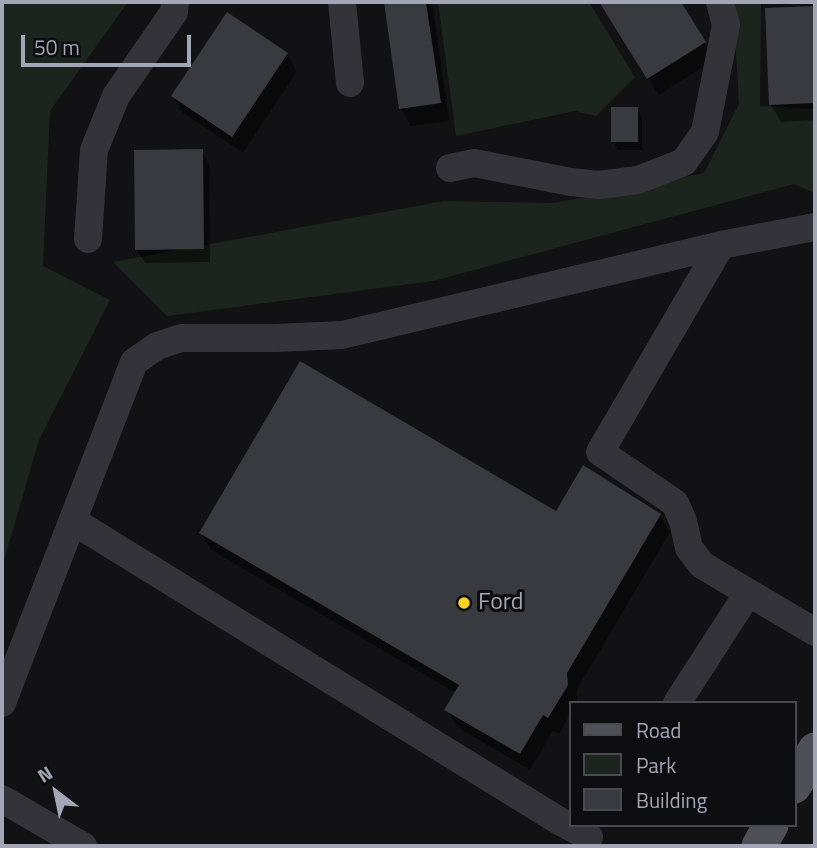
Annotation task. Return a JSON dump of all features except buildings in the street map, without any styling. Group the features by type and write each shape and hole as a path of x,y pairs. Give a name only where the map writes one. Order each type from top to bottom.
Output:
{"main road":[{"path":"796,783 815,750"},
{"path":"759,846 770,827"}],"street":[{"path":"88,239 94,150 116,96 174,12 175,2"},
{"path":"342,2 350,83"},
{"path":"450,168 474,163 600,185 638,180 684,162 705,132 726,25 720,2"},
{"path":"2,703 134,362 157,346 181,338 342,335 720,245 815,227"},
{"path":"720,245 600,452 675,503 683,521 689,548 702,565 815,632"},
{"path":"72,521 568,825"},
{"path":"678,701 748,593"},
{"path":"2,799 83,846"},
{"path":"572,827 590,836"}],"green space":[{"path":"2,2 128,2 50,111 43,266 110,300 39,440 2,567"},
{"path":"438,2 589,2 635,77 596,116 575,111 456,136"},
{"path":"733,2 765,2 761,3 760,106 815,109 815,193 794,184 433,281 167,316 113,262 444,201 554,203 704,173 739,104"}],"place":[{"name":"Ford","path":"464,603"}]}
